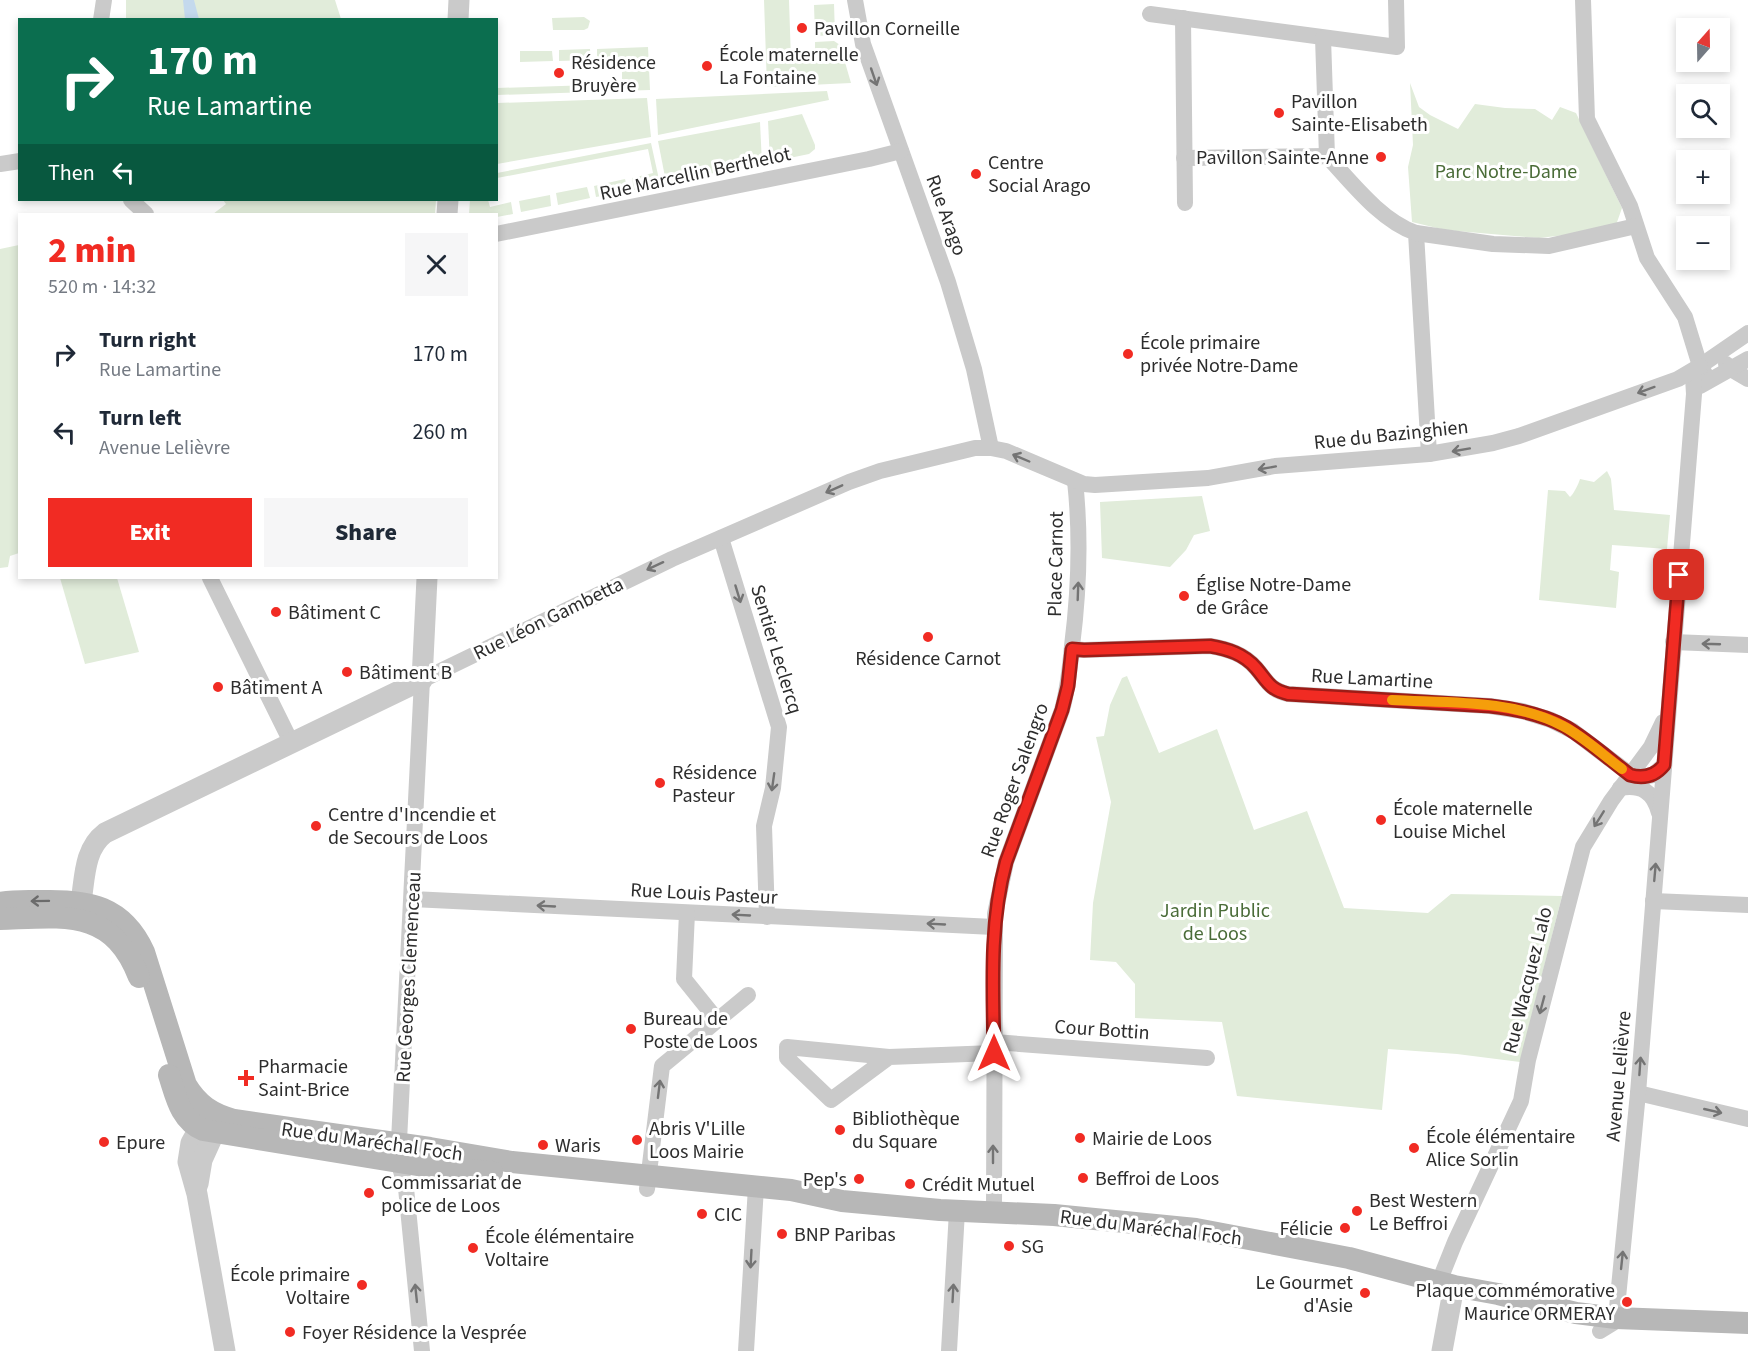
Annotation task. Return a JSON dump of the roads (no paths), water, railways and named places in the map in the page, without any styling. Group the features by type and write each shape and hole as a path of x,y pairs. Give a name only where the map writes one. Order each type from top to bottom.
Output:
{"main road":[{"path":"0,903 62,900 81,902 112,913 132,930 144,952 186,1085 211,1122"},
{"path":"0,919 79,920 111,934 128,953 139,978 182,1111 188,1120 211,1122"},
{"name":"Rue du Maréchal Foch","path":"211,1122 398,1153 436,1167 647,1183 755,1194 801,1191 842,1201 1116,1220 1215,1232 1371,1263 1446,1284 1528,1316 1571,1328 1608,1325 1748,1323"},
{"name":"Rue du Maréchal Foch","path":"1608,1325 1648,1333 1700,1329 1748,1330"}],"street":[{"path":"101,18 104,0"},
{"path":"458,18 459,0"},
{"name":"Rue Arago","path":"855,0 862,44 948,282 974,369 991,447"},
{"path":"1150,14 1397,47 1396,0"},
{"path":"1583,0 1587,119 1630,206 1647,258 1685,318 1704,373"},
{"path":"1183,18 1185,203"},
{"path":"1323,38 1327,156 1383,214 1396,224 1416,233 1493,244 1549,246 1636,226"},
{"name":"Rue Marcellin Berthelot","path":"498,234 901,151"},
{"path":"1184,158 1327,156"},
{"path":"0,164 18,161"},
{"path":"132,201 145,213"},
{"path":"1416,233 1430,454"},
{"name":"Rue du Bazinghien","path":"1704,373 1724,349 1748,333"},
{"path":"1724,349 1723,360 1731,369 1748,379"},
{"name":"Rue du Bazinghien","path":"1075,481 1095,485 1208,478 1275,466 1430,454 1483,446 1520,436 1678,379 1731,369 1748,359"},
{"name":"Avenue Lelièvre","path":"1608,1325 1638,1094 1694,394 1693,377 1704,373"},
{"name":"Rue Léon Gambetta","path":"81,902 89,855 95,842 105,833 632,577 849,482 880,471 975,448 991,447 1006,451 1075,481"},
{"name":"Place Carnot","path":"1072,649 1079,583 1075,481"},
{"name":"Sentier Leclercq","path":"721,538 778,721 779,732 773,788 764,832 767,917"},
{"path":"210,579 292,744"},
{"name":"Rue Georges Clemenceau","path":"422,1351 406,1188 398,1153 427,579"},
{"path":"1673,642 1748,645"},
{"name":"Rue Lamartine","path":"1072,649 1210,646 1244,657 1256,667 1275,691 1288,694 1490,706 1522,711 1566,727 1630,775"},
{"name":"Rue Roger Salengro","path":"994,1212 994,927 1006,862 1062,710 1068,686 1072,649"},
{"name":"Rue Wacquez Lalo","path":"1446,1284 1455,1242 1518,1109 1528,1060 1579,859 1589,836 1620,788 1651,747 1661,728 1669,697"},
{"path":"1630,775 1641,777 1653,775 1664,765"},
{"path":"1620,788 1635,787 1650,793 1656,800 1660,817"},
{"name":"Rue Louis Pasteur","path":"412,900 994,927"},
{"path":"1653,901 1748,905"},
{"path":"687,913 684,979 717,1020"},
{"path":"647,1183 662,1066 748,995"},
{"name":"Cour Bottin","path":"889,1057 831,1100 787,1058 788,1047 889,1057 994,1047 1207,1058"},
{"path":"1638,1094 1748,1119"},
{"path":"211,1122 200,1167 197,1194 225,1351"},
{"path":"746,1351 755,1194"},
{"path":"949,1351 957,1210"},
{"path":"1442,1351 1446,1284"}],"water":[{"path":"183,0 194,0 199,18 185,18"}],"place":[{"name":"Pavillon Corneille","path":"802,28"},
{"name":"École maternelle La Fontaine","path":"707,66"},
{"name":"Résidence Bruyère","path":"559,73"},
{"name":"Pavillon Sainte-Elisabeth","path":"1279,113"},
{"name":"Pavillon Sainte-Anne","path":"1381,157"},
{"name":"Centre Social Arago","path":"976,174"},
{"name":"École primaire privée Notre-Dame","path":"1128,354"},
{"name":"Église Notre-Dame de Grâce","path":"1184,596"},
{"name":"Bâtiment C","path":"276,612"},
{"name":"Résidence Carnot","path":"928,637"},
{"name":"Bâtiment B","path":"347,672"},
{"name":"Bâtiment A","path":"218,687"},
{"name":"Résidence Pasteur","path":"660,783"},
{"name":"École maternelle Louise Michel","path":"1381,820"},
{"name":"Centre d'Incendie et de Secours de Loos","path":"316,826"},
{"name":"Bureau de Poste de Loos","path":"631,1029"},
{"name":"Pharmacie Saint-Brice","path":"246,1078"},
{"name":"Bibliothèque du Square","path":"840,1130"},
{"name":"Mairie de Loos","path":"1080,1138"},
{"name":"Abris V'Lille Loos Mairie","path":"637,1140"},
{"name":"Epure","path":"104,1142"},
{"name":"Waris","path":"543,1145"},
{"name":"École élémentaire Alice Sorlin","path":"1414,1148"},
{"name":"Beffroi de Loos","path":"1083,1178"},
{"name":"Pep's","path":"859,1179"},
{"name":"Crédit Mutuel","path":"910,1184"},
{"name":"Commissariat de police de Loos","path":"369,1193"},
{"name":"Best Western Le Beffroi","path":"1357,1211"},
{"name":"CIC","path":"702,1214"},
{"name":"Félicie","path":"1345,1228"},
{"name":"BNP Paribas","path":"782,1234"},
{"name":"SG","path":"1009,1246"},
{"name":"École élémentaire Voltaire","path":"473,1248"},
{"name":"École primaire Voltaire","path":"362,1285"},
{"name":"Le Gourmet d'Asie","path":"1365,1293"},
{"name":"Plaque commémorative Maurice ORMERAY","path":"1627,1302"},
{"name":"Foyer Résidence la Vesprée","path":"290,1332"}],"park label":[{"name":"Parc Notre-Dame","path":"1506,171"},
{"name":"Jardin Public de Loos","path":"1215,922"}]}
